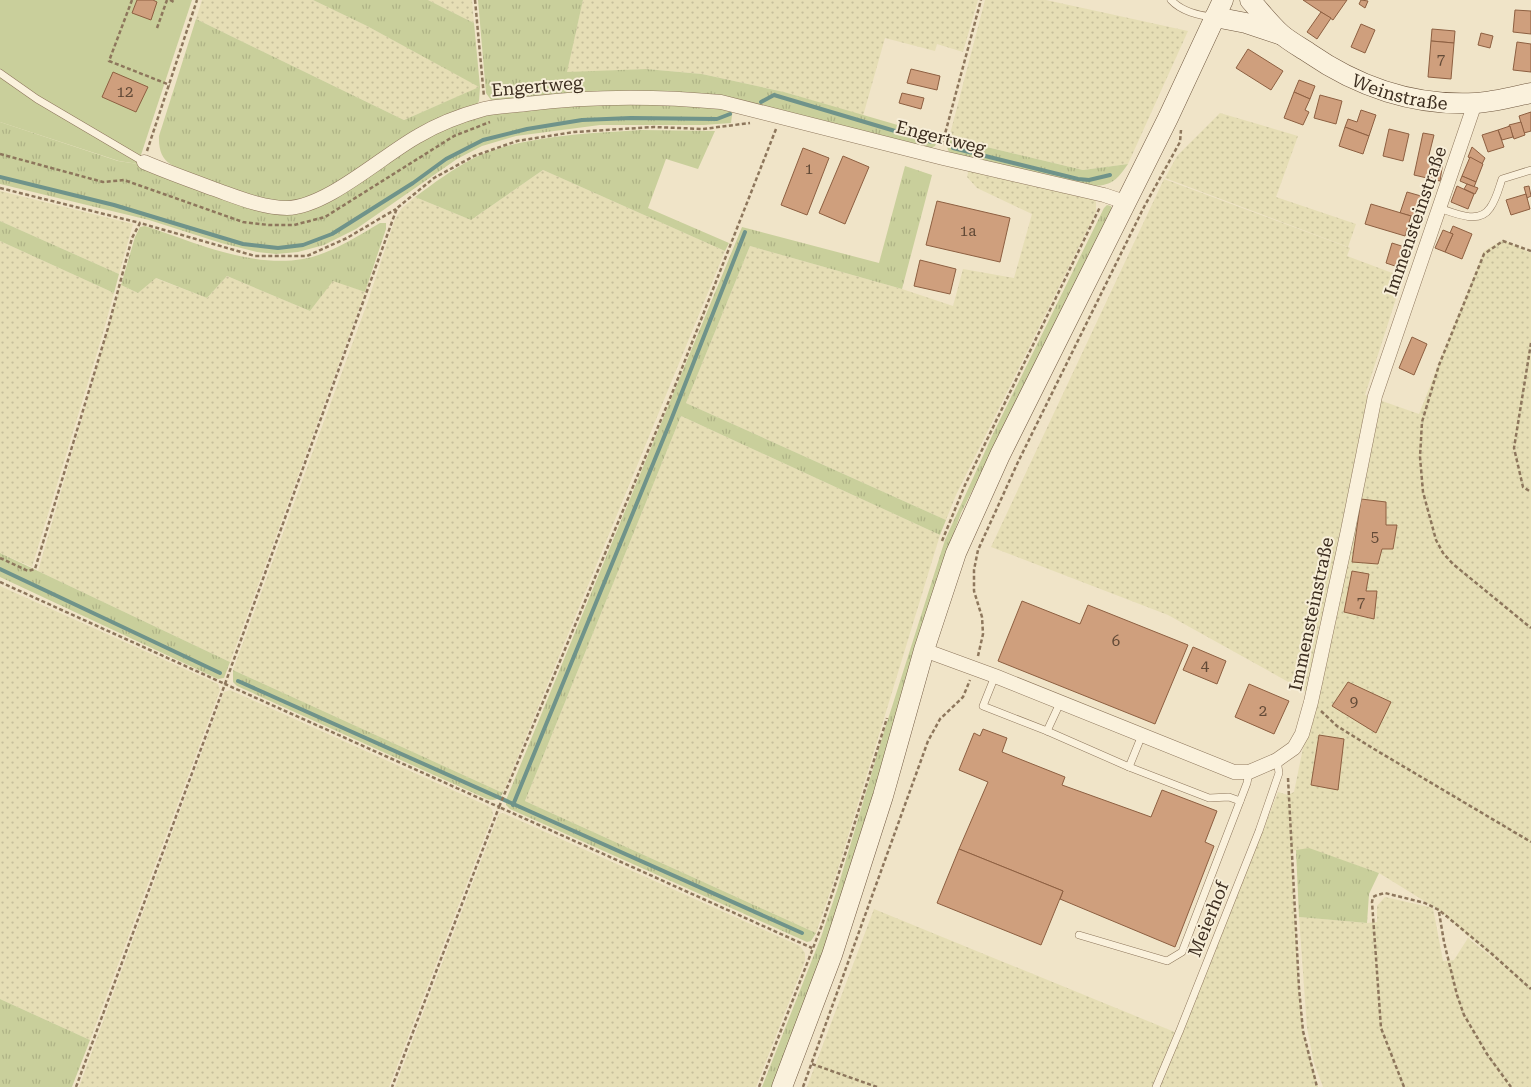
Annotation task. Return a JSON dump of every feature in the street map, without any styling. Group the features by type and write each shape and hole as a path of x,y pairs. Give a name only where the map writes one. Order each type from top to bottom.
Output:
{"main road":[{"name":"Weinstraße","path":"1250,0 1281,34 1322,62 1345,75 1383,92 1446,103 1475,103 1531,93"},
{"name":"Weinstraße","path":"1219,8 1246,23 1281,34"},
{"path":"782,1087 832,955 883,796 924,650 956,553 1000,454 1168,118 1219,8"}],"street":[{"name":"Engertweg","path":"144,162 245,200 288,208 315,201 333,192 418,136 441,124 485,109 548,101 621,98 666,99 722,102 1125,202"},
{"name":"Immensteinstraße","path":"1249,772 1277,760 1294,748 1302,734 1348,530 1375,396 1475,103"},
{"path":"924,650 975,668 1234,772 1249,772"}],"lane":[{"path":"1171,0 1176,6 1201,16 1219,8"},
{"path":"0,73 37,99 144,162"},
{"path":"1439,208 1464,216 1477,217 1490,209 1502,179 1531,170"},
{"path":"995,676 983,706 1209,798 1229,797 1240,801"},
{"path":"1047,731 1060,703"},
{"path":"1129,767 1142,735"},
{"name":"Meierhof","path":"1156,1087 1259,831 1279,773 1277,760"},
{"path":"1079,935 1167,961 1182,952 1240,801 1249,772"}],"path":[{"path":"132,0 108,61 170,85"},
{"path":"157,28 168,0 174,2"},
{"path":"144,162 197,0"},
{"path":"475,0 485,109"},
{"path":"939,156 982,0"},
{"path":"392,1087 499,807 672,391 780,117"},
{"path":"803,1087 928,741 940,719 963,697 975,668 983,634 982,617 974,591 974,570 978,550 1018,462 1139,216 1180,142 1181,130 1168,118"},
{"path":"0,154 103,182 124,180 243,222 294,225 325,217 454,136 471,128 494,121"},
{"path":"0,188 140,223 255,256 307,256 347,238 397,208 434,178 474,156 517,141 574,132 654,127 703,128 737,126 755,122"},
{"path":"940,548 965,485 1098,215 1104,196"},
{"path":"76,1087 397,208"},
{"path":"0,558 28,571 35,569 105,337 132,238 140,223"},
{"path":"1531,252 1503,242 1484,254 1439,366 1422,422 1420,457 1423,492 1436,540 1443,553 1453,564 1531,628"},
{"path":"1531,343 1530,359 1514,448 1524,487 1531,492"},
{"path":"0,582 812,948"},
{"path":"1310,702 1337,726 1531,842"},
{"path":"759,1087 822,925 887,715"},
{"path":"1277,760 1288,774 1299,988 1303,1031 1317,1087"},
{"path":"1404,1087 1382,1028 1372,902 1376,894 1385,893 1425,904 1439,910 1492,954 1531,990"},
{"path":"1439,910 1444,942 1464,1015 1487,1054 1511,1087"},
{"path":"812,1064 877,1087"}],"shaded area":[{"path":"202,0 313,0 367,26 480,87 404,120 196,19"},
{"path":"428,0 472,0 474,23"},
{"path":"583,0 978,0 963,52 937,44 935,51 885,38 863,116 784,92 702,74 646,69 566,73"},
{"path":"985,0 1046,0 1188,31 1128,164 1083,170 949,138"},
{"path":"1220,113 1298,136 1276,197 1356,224 1348,247 1165,178 1177,156"},
{"path":"969,169 1091,197 1096,202 1096,212 956,495 946,520 686,403 750,246 902,289 953,306 963,269 1014,278 1032,214 977,188 967,177"},
{"path":"543,170 725,251 503,793 233,670 368,301 395,219 402,208 415,197 471,220"},
{"path":"1164,179 1350,248 1347,256 1403,277 1365,395 1419,414 1484,251 1503,240 1531,253 1531,1087 1323,1087 1314,1063 1307,1028 1299,917 1367,923 1377,922 1377,906 1385,897 1433,908 1443,961 1454,960 1468,938 1510,972 1439,910 1379,873 1309,849 1291,851 1303,1031 1318,1087 807,1087 874,909 1182,1035 1278,792 1288,795 1294,792 1303,748 1319,699 1168,615 991,547"},
{"path":"0,191 133,224 119,274 0,221"},
{"path":"0,241 114,293 32,567 0,553"},
{"path":"227,276 310,311 333,280 365,292 230,662 38,571 121,285 138,293 155,278 207,298"},
{"path":"681,416 940,535 838,869 816,933 525,801"},
{"path":"0,586 218,684 220,690 90,1040 0,999"},
{"path":"230,690 492,809 493,815 389,1087 79,1087 224,692"},
{"path":"503,813 800,946 805,953 805,961 756,1087 395,1087 499,814"}],"green space":[{"path":"0,0 192,0 138,164 119,161 0,122"},
{"path":"313,0 428,0 474,23 480,87 479,101 475,108 335,187 308,198 294,201 269,201 248,196 181,170 169,163 161,153 159,136 196,19 404,120 479,87 367,26"},
{"path":"478,0 583,0 567,72 646,69 702,74 784,92 939,137 935,146 929,149 743,102 496,103 486,93"},
{"path":"624,101 733,108 731,123 704,125 600,125 516,136 482,146 457,159 356,229 324,245 298,252 276,254 257,252 221,243 149,220 0,184 0,122 118,161 138,164 194,186 291,211 437,130 501,111"},
{"path":"641,130 715,131 698,169 666,159 648,208 729,243 725,251 543,170 471,220 415,197 444,176 476,157 514,144 557,137"},
{"path":"949,138 1083,170 1128,164 1115,180 1106,184 1085,186 953,155 950,153 947,145"},
{"path":"905,166 932,175 902,289 750,246 686,403 946,520 940,535 681,416 525,801 816,933 811,941 807,942 510,809 506,805 506,800 742,227 879,263"},
{"path":"1107,205 1111,206 1112,211 961,513 945,557 848,885 773,1087 762,1087 821,937 837,890 883,735 945,540 992,436"},
{"path":"0,221 119,274 114,293 0,241"},
{"path":"380,223 386,223 386,229 365,292 333,281 310,311 227,276 207,298 156,278 138,293 121,285 135,237 140,227 145,226 203,246 243,257 283,261 313,257 343,244"},
{"path":"0,553 230,662 224,678 218,679 0,577"},
{"path":"233,670 503,793 496,799 487,799 237,686 233,682"},
{"path":"1309,848 1379,873 1369,894 1367,923 1299,917 1296,850"},
{"path":"0,999 90,1040 72,1087 0,1087"}],"building":[{"path":"137,0 153,0 157,2 151,20 132,13"},
{"path":"1303,0 1347,0 1333,20"},
{"path":"1361,0 1368,1 1365,8 1359,4"},
{"path":"1515,10 1531,11 1531,34 1513,32"},
{"path":"1321,12 1331,18 1317,39 1307,32"},
{"path":"1361,24 1375,30 1365,53 1351,47"},
{"path":"1432,29 1455,31 1454,43 1431,41"},
{"path":"1481,33 1493,36 1490,48 1478,45"},
{"path":"1431,41 1454,43 1451,79 1428,77"},
{"path":"1517,42 1531,44 1531,72 1513,70"},
{"path":"1248,49 1283,71 1271,90 1236,68"},
{"path":"911,69 940,76 937,90 907,83"},
{"path":"113,72 148,87 136,112 102,97"},
{"path":"1299,80 1315,86 1310,99 1294,92"},
{"path":"1294,92 1310,99 1305,110 1309,112 1303,125 1284,118"},
{"path":"902,93 924,98 921,109 899,103"},
{"path":"1320,95 1342,101 1336,124 1314,118"},
{"path":"1361,110 1376,115 1369,136 1345,127 1348,119 1357,122"},
{"path":"1531,112 1531,131 1524,133 1519,116"},
{"path":"1521,122 1525,135 1514,139 1509,125"},
{"path":"1510,126 1513,137 1502,140 1498,130"},
{"path":"1345,127 1369,136 1363,154 1339,146"},
{"path":"1389,129 1409,134 1403,161 1383,156"},
{"path":"1498,130 1504,147 1488,152 1482,135"},
{"path":"1423,133 1434,135 1428,159 1443,162 1440,181 1414,175"},
{"path":"1472,147 1485,158 1482,164 1468,157"},
{"path":"803,148 829,158 807,215 781,205"},
{"path":"843,156 869,167 845,224 819,213"},
{"path":"1470,157 1483,164 1476,182 1462,176"},
{"path":"1462,176 1476,182 1474,187 1460,181"},
{"path":"1467,184 1478,188 1475,194 1464,189"},
{"path":"1457,186 1474,194 1468,209 1451,202"},
{"path":"1529,186 1531,196 1527,198 1524,187"},
{"path":"1407,192 1421,196 1415,217 1400,213"},
{"path":"1526,194 1530,209 1511,215 1506,200"},
{"path":"937,201 1010,218 1000,262 926,245"},
{"path":"1371,204 1411,216 1405,236 1365,224"},
{"path":"1453,226 1472,234 1462,259 1445,252 1453,234 1450,233"},
{"path":"1443,230 1453,234 1445,252 1435,248"},
{"path":"1392,243 1411,249 1404,269 1386,263"},
{"path":"920,260 956,269 950,294 914,286"},
{"path":"1412,337 1427,344 1414,375 1399,368"},
{"path":"1361,499 1386,502 1386,525 1397,525 1393,549 1382,549 1378,564 1352,562"},
{"path":"1352,571 1369,574 1366,591 1377,591 1374,619 1344,612"},
{"path":"1022,601 1080,624 1088,605 1188,645 1155,724 998,661"},
{"path":"1193,647 1226,661 1217,684 1183,670"},
{"path":"1348,682 1391,702 1376,733 1332,706"},
{"path":"1249,684 1289,701 1274,734 1235,717"},
{"path":"983,729 1007,738 1002,752 1065,777 1062,785 1151,817 1162,790 1217,811 1205,842 1214,846 1175,947 1060,899 1063,891 959,849 988,782 959,770 974,733 980,736"},
{"path":"1319,735 1344,739 1338,790 1311,785"},
{"path":"959,849 1063,891 1041,945 937,903"}],"waterway":[{"path":"761,102 774,95 932,142"},
{"path":"0,177 114,205 243,244 278,248 303,245 332,234 413,183 446,159 483,140 527,129 582,120 631,118 717,119 730,114"},
{"path":"953,148 1078,179 1089,180 1110,175"},
{"path":"513,805 671,420 745,232"},
{"path":"0,569 220,673"},
{"path":"238,681 802,933"}]}
